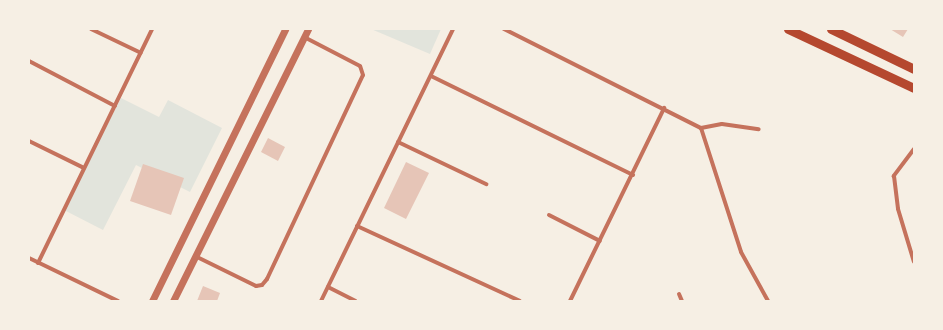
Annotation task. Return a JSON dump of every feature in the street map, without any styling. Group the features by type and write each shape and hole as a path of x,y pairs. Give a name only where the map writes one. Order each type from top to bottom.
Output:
{"main road":[{"path":"788,29 914,88"},
{"path":"831,29 914,69"}],"street":[{"path":"91,29 141,53"},
{"path":"38,263 152,29"},
{"path":"154,301 285,29"},
{"path":"173,301 308,29"},
{"path":"321,301 453,29"},
{"path":"504,29 664,108 701,128 722,124 759,129"},
{"path":"195,256 256,286 262,285 266,279 362,74 360,66 304,37"},
{"path":"29,61 114,106"},
{"path":"431,76 633,175"},
{"path":"570,301 633,175 664,108"},
{"path":"701,128 741,252 768,301"},
{"path":"29,141 84,168"},
{"path":"398,142 486,184"},
{"path":"914,149 894,176 898,208 914,262"},
{"path":"549,215 600,240"},
{"path":"357,226 520,301"},
{"path":"29,258 118,301"},
{"path":"328,287 356,301"},
{"path":"679,294 682,301"}],"shaded area":[{"path":"371,29 441,29 430,54"},
{"path":"121,98 159,117 168,100 222,128 190,192 136,165 103,230 64,210"}],"building":[{"path":"890,29 908,29 903,37"},
{"path":"268,138 285,147 278,161 261,152"},
{"path":"406,162 429,173 406,219 384,208"},
{"path":"143,164 184,178 171,215 130,201"},
{"path":"203,286 220,293 217,301 197,301"}]}
